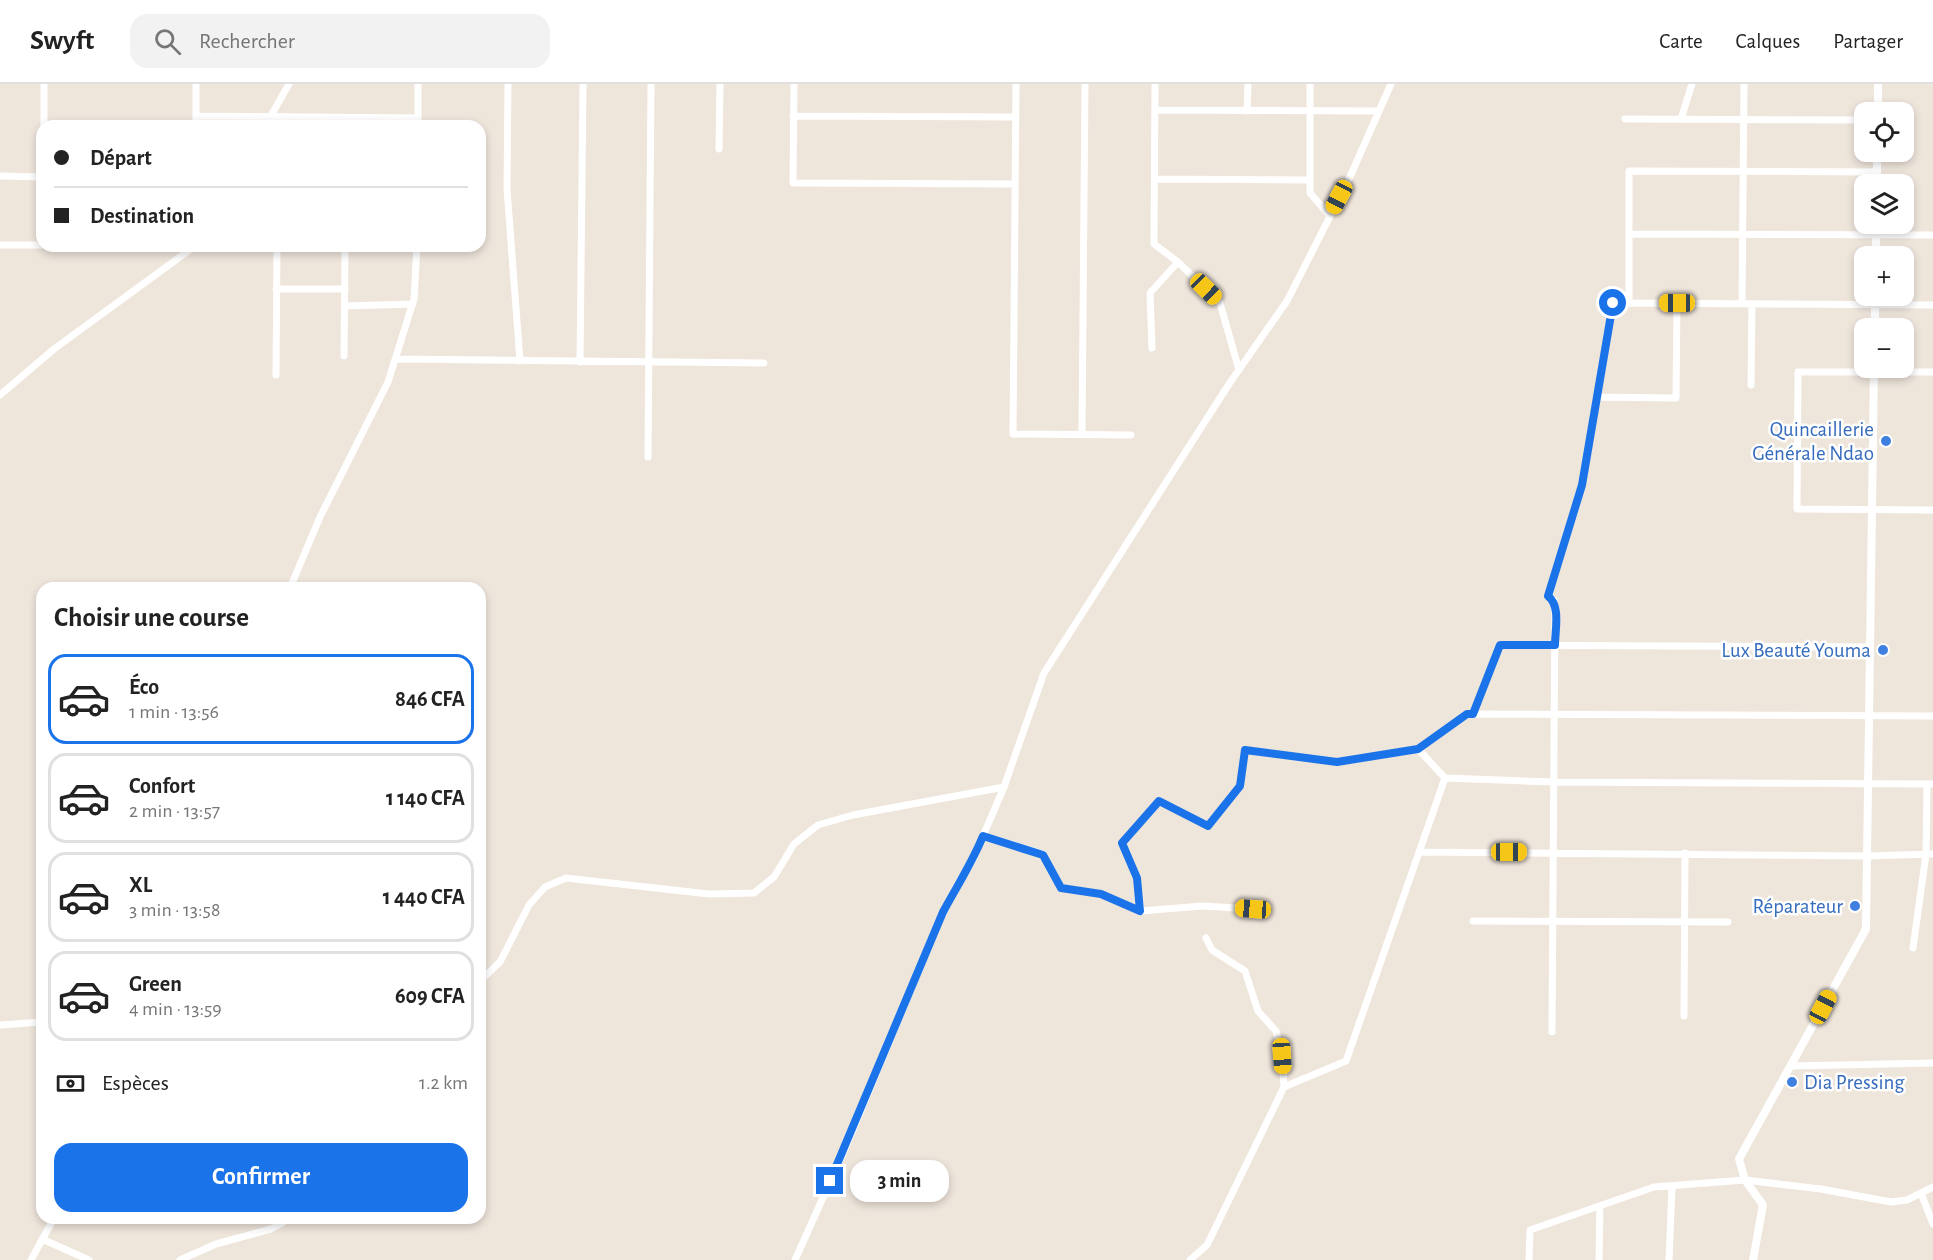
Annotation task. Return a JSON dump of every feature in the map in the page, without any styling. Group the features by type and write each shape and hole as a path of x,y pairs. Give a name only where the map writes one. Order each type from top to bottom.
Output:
{"street":[{"path":"44,84 44,120"},
{"path":"196,84 196,120"},
{"path":"269,120 289,84"},
{"path":"196,116 418,117 418,84"},
{"path":"508,84 507,189 520,362"},
{"path":"580,362 582,84"},
{"path":"648,457 651,84"},
{"path":"719,149 720,84"},
{"path":"794,84 793,183 1015,184"},
{"path":"1016,84 1013,434 1131,435"},
{"path":"1083,434 1085,84"},
{"path":"1155,84 1154,244 1178,262 1221,303 1239,370"},
{"path":"1247,111 1248,84"},
{"path":"1310,84 1310,193 1330,216"},
{"path":"795,1260 848,1142 943,912 972,862 1004,787 1044,673 1117,556 1287,301 1349,179 1391,84"},
{"path":"1681,120 1692,84"},
{"path":"1742,304 1744,84"},
{"path":"1878,84 1878,102"},
{"path":"1155,110 1379,111"},
{"path":"793,116 1015,117"},
{"path":"1625,119 1854,120"},
{"path":"1629,303 1629,171 1877,172 1877,162"},
{"path":"0,176 36,177"},
{"path":"1155,179 1310,180"},
{"path":"1629,234 1933,235"},
{"path":"1876,235 1876,246"},
{"path":"0,245 36,245"},
{"path":"0,395 54,349 187,252"},
{"path":"276,375 277,252"},
{"path":"344,356 345,252"},
{"path":"293,582 320,517 388,382 413,304 417,252"},
{"path":"1152,348 1150,293 1178,262"},
{"path":"276,289 345,290"},
{"path":"1552,1032 1555,607 1554,600 1548,596 1582,485 1613,303 1752,304 1854,301"},
{"path":"1597,397 1676,398 1677,303"},
{"path":"1914,303 1933,305"},
{"path":"345,306 413,304"},
{"path":"1751,386 1752,304"},
{"path":"396,359 764,363"},
{"path":"1854,371 1798,372 1797,509 1933,510"},
{"path":"1914,371 1933,372"},
{"path":"1753,1260 1763,1205 1745,1180 1739,1159 1866,929 1874,378"},
{"path":"1473,714 1500,645 1870,647"},
{"path":"1140,911 1137,878 1122,843 1159,801 1208,826 1240,786 1245,750 1337,762 1418,749 1467,714 1933,716"},
{"path":"1418,749 1445,778 1554,783 1930,784 1930,854 1913,948"},
{"path":"1284,1087 1346,1061 1445,778"},
{"path":"486,975 500,962 529,905 545,887 566,878 709,894 754,893 774,877 794,844 818,825 853,815 1004,787"},
{"path":"983,836 1043,855 1061,888 1101,894 1140,911 1202,906 1253,909"},
{"path":"1420,852 1867,856 1930,854"},
{"path":"1684,1016 1685,853"},
{"path":"1473,921 1728,922"},
{"path":"1191,1260 1207,1245 1284,1087 1282,1056 1276,1031 1258,1011 1245,971 1212,950 1206,938"},
{"path":"0,1025 36,1022"},
{"path":"1791,1066 1933,1063"},
{"path":"1529,1260 1530,1230 1654,1187 1745,1180 1821,1189 1891,1202 1907,1200 1933,1187"},
{"path":"1669,1260 1672,1187"},
{"path":"1921,1193 1933,1224"},
{"path":"1599,1260 1600,1206"},
{"path":"31,1260 51,1224"},
{"path":"180,1260 216,1244 271,1229 280,1224"},
{"path":"42,1239 88,1260"}],"place":[{"name":"Quincaillerie Générale Ndao","path":"1886,441"},
{"name":"Lux Beauté Youma","path":"1883,650"},
{"name":"Réparateur","path":"1855,906"},
{"name":"Dia Pressing","path":"1792,1082"}],"route":[{"path":"830,1181 943,912 972,862 983,836 1043,855 1061,888 1101,894 1140,911 1137,878 1122,843 1159,801 1208,826 1240,786 1245,750 1337,762 1418,749 1467,714 1473,714 1500,645 1555,645 1554,600 1548,596 1582,485 1613,303"}]}
